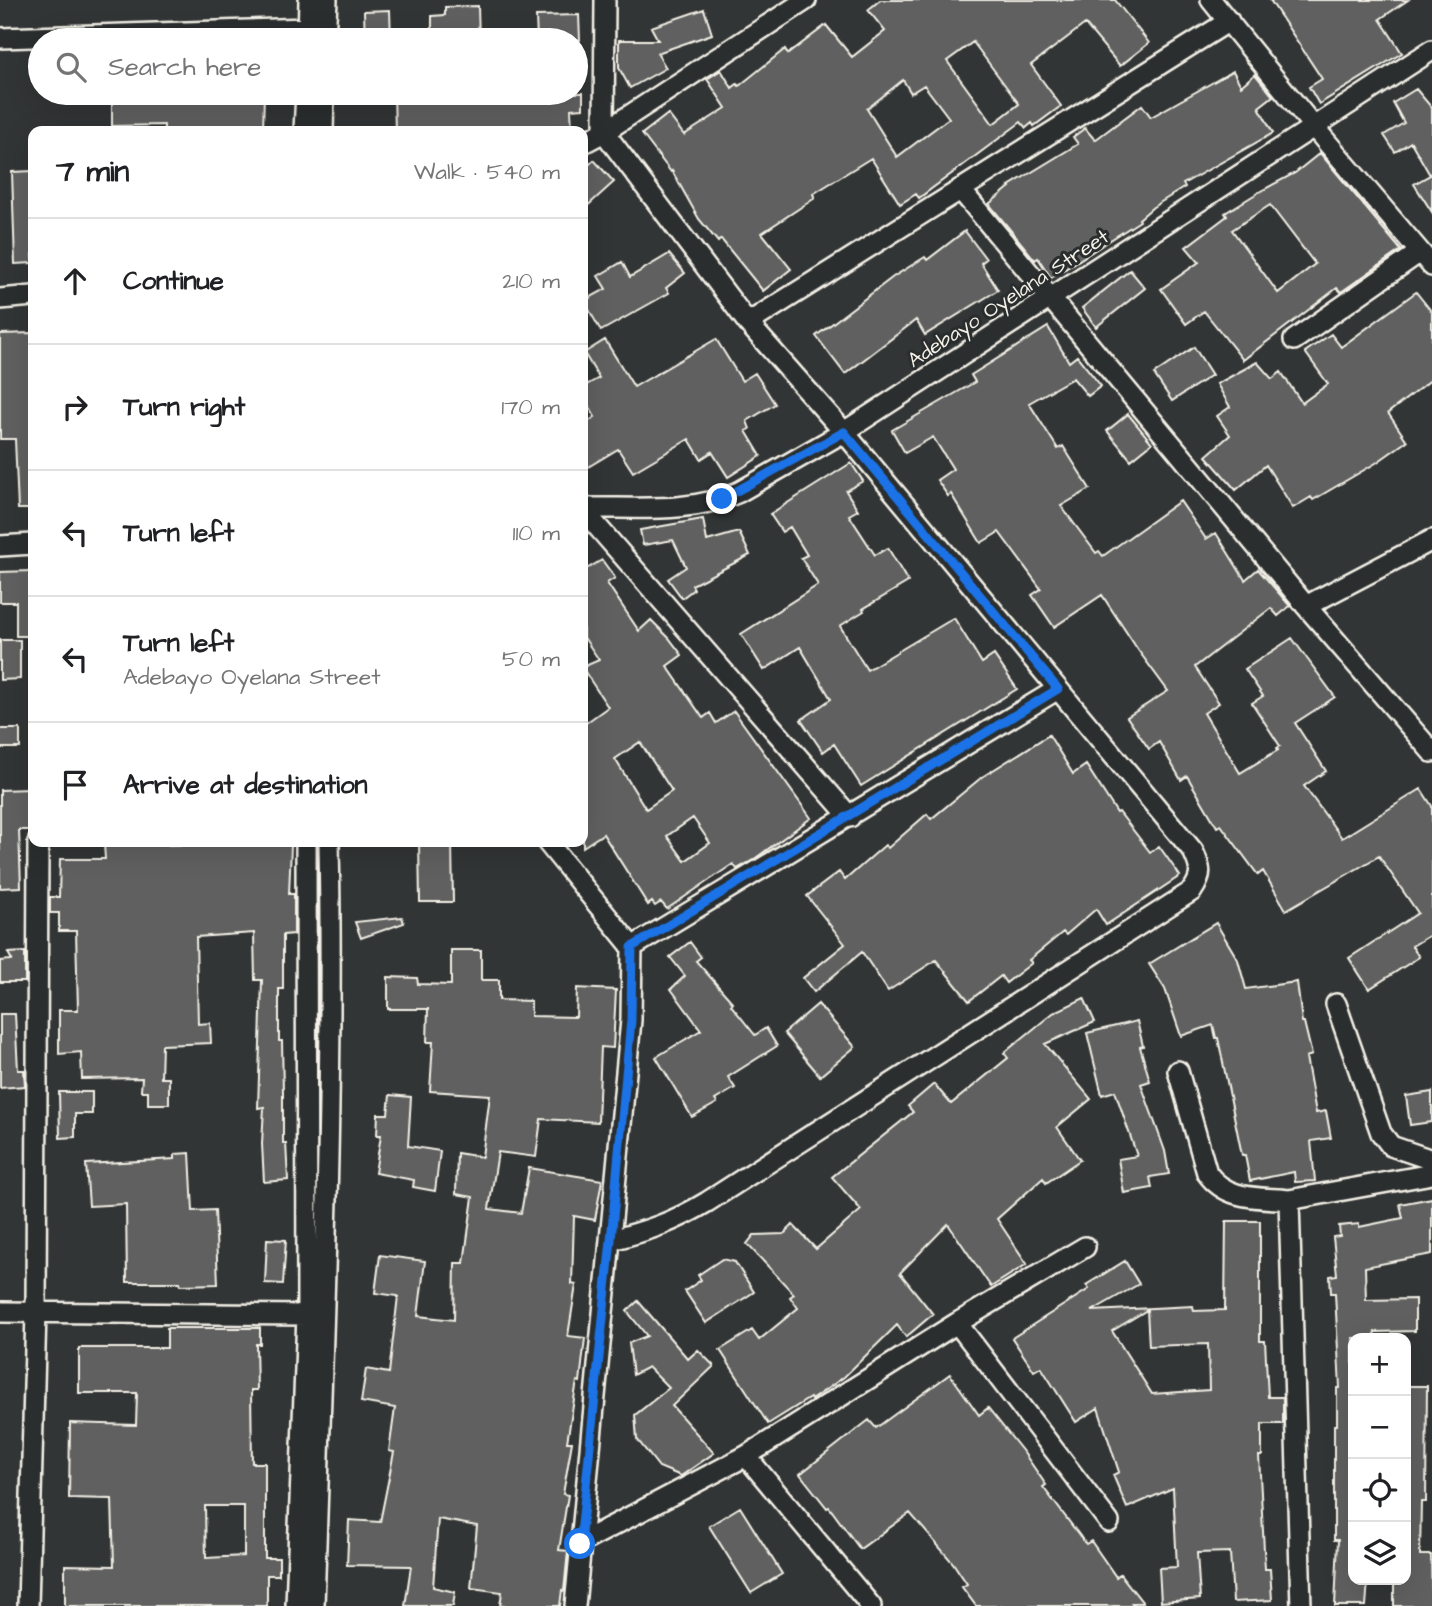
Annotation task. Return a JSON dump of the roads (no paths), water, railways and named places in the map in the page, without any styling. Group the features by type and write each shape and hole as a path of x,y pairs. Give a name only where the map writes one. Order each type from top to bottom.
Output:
{"street":[{"path":"308,28 309,0"},
{"path":"326,28 327,0"},
{"path":"605,0 604,132 748,323 844,432 1193,851 1200,865 1200,880 1192,891 680,1219 651,1231 611,1240"},
{"path":"588,141 807,0"},
{"path":"1211,0 1313,127 1426,259 1294,340"},
{"path":"748,323 1229,21"},
{"path":"0,38 28,38"},
{"name":"Adebayo Oyelana Street","path":"588,509 683,507 722,499 844,432 1432,50"},
{"path":"304,126 305,105"},
{"path":"323,126 324,105"},
{"path":"960,189 1306,606 1432,752"},
{"path":"0,299 28,296"},
{"path":"588,515 850,817"},
{"path":"1306,606 1432,540"},
{"path":"0,546 28,544"},
{"path":"632,947 1058,689"},
{"path":"28,1606 36,1312 38,847"},
{"path":"296,1606 307,1315 306,847"},
{"path":"314,1606 329,1038 329,847"},
{"path":"551,847 632,947 632,1007 575,1606"},
{"path":"1336,1004 1381,1133 1391,1146 1432,1160"},
{"path":"307,1038 329,1038"},
{"path":"1178,1071 1208,1173 1216,1184 1228,1192 1289,1200 1432,1174"},
{"path":"1289,1200 1301,1606"},
{"path":"580,1544 746,1456 957,1323 1086,1247"},
{"path":"0,1312 307,1315"},
{"path":"957,1323 1109,1522"},
{"path":"746,1456 870,1606"}]}
